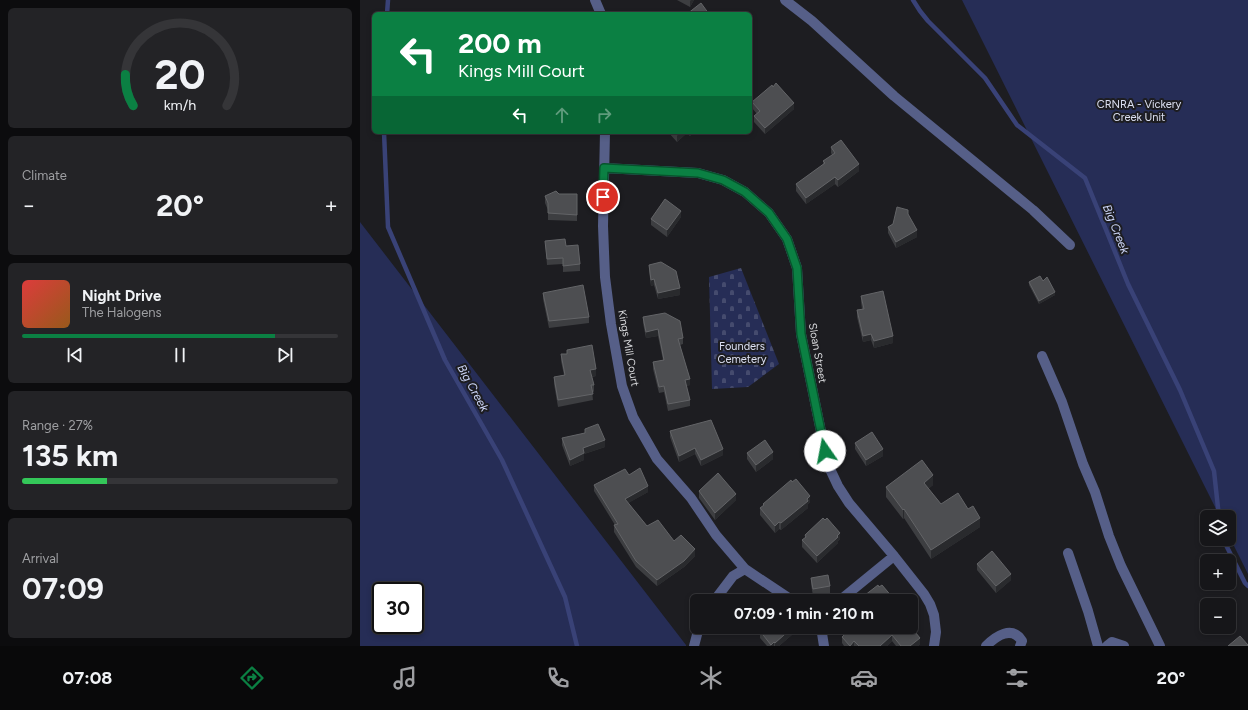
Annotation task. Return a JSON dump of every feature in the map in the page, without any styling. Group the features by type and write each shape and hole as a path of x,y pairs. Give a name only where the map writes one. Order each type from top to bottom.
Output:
{"street":[{"path":"595,0 600,12"},
{"path":"785,0 812,21 894,96 1033,210 1070,245"},
{"name":"Kings Mill Court","path":"605,134 603,226 605,277 611,324 622,386 633,417 657,459 691,498 716,535 746,569 783,594"},
{"name":"Sloan Street","path":"604,168 698,173 723,180 745,192 769,213 787,239 797,268 801,334 830,469 838,486 849,503 894,556 930,604 934,615 936,632 934,646"},
{"path":"1042,356 1062,402 1083,464 1095,492 1109,536 1121,566 1160,646"},
{"path":"1068,553 1088,611 1098,646"},
{"path":"848,594 894,556"},
{"path":"719,594 733,576 746,569"},
{"path":"986,646 994,638 1008,632 1018,636 1022,641 1020,646"},
{"path":"694,646 697,634"},
{"path":"822,634 824,646"},
{"path":"1107,646 1112,642 1124,646"}],"green space":[{"name":"CRNRA - Vickery Creek Unit","path":"962,0 1248,0 1248,574 1234,546 1236,546 1236,510 1217,510"},
{"path":"360,222 686,645 360,646"},
{"name":"Founders Cemetery","path":"741,268 779,364 748,387 712,389 709,277"}],"building":[{"path":"701,3 708,12 690,12"},
{"path":"776,83 794,103 765,128 754,116 760,111 752,102 772,85 773,87"},
{"path":"841,140 859,164 838,180 835,177 806,198 796,184 825,163 823,161 835,153 831,147"},
{"path":"556,191 559,194 577,194 577,215 548,213 548,203 545,196"},
{"path":"665,199 681,211 667,230 651,219"},
{"path":"897,207 908,210 908,214 917,230 896,242 888,227 893,224"},
{"path":"565,239 566,246 578,245 580,264 563,266 563,258 547,259 545,241"},
{"path":"661,262 676,271 680,288 658,293 654,279 651,280 649,265"},
{"path":"1040,276 1043,281 1047,277 1055,292 1039,301 1029,282"},
{"path":"583,285 589,317 549,321 543,293"},
{"path":"883,291 893,336 874,341 871,334 863,336 857,310 864,309 861,296"},
{"path":"665,313 680,321 683,338 678,339 690,379 685,380 690,400 668,404 664,386 659,387 653,362 664,360 658,329 646,332 643,317"},
{"path":"592,345 596,369 590,370 594,385 591,385 593,394 558,400 554,377 565,375 561,354 567,354 567,350"},
{"path":"711,420 723,449 701,460 695,448 679,456 670,431"},
{"path":"598,424 605,440 583,448 584,453 570,460 562,438 585,433 585,429"},
{"path":"872,432 883,449 866,460 855,443"},
{"path":"765,440 773,452 756,465 747,453"},
{"path":"922,460 933,475 924,483 941,504 958,493 968,509 973,506 980,518 931,550 904,509 903,510 886,487"},
{"path":"640,468 648,486 625,499 647,526 658,520 674,541 681,535 695,549 684,561 657,580 636,561 614,525 618,524 594,485 625,469 629,475"},
{"path":"718,473 736,494 715,513 699,491"},
{"path":"796,479 810,496 807,499 808,501 781,523 779,522 775,526 760,508 791,480 792,482"},
{"path":"823,518 825,520 827,518 840,533 837,536 838,537 817,556 802,540 806,537 805,535"},
{"path":"992,551 1011,574 996,586 977,564"},
{"path":"828,575 830,586 813,589 811,578"},
{"path":"878,585 879,587 882,585 890,594 866,594"},
{"path":"762,634 785,634 775,643 774,642 771,645"},
{"path":"845,634 917,634 920,638 910,646 901,646 892,635 880,646 859,646 854,641 850,646 842,637"},
{"path":"1240,636 1248,646 1228,646"}],"waterway":[{"name":"Big Creek","path":"387,12 388,0"},
{"name":"Big Creek","path":"913,0 928,21 985,78 1017,125 1085,178 1128,284 1180,390 1214,471 1218,510"},
{"name":"Big Creek","path":"384,134 388,227 445,360 502,460 565,597 577,646"},
{"name":"Big Creek","path":"1226,546 1245,583 1248,586"}],"route":[{"path":"603,197 604,168 698,173 723,180 745,192 769,213 787,239 797,268 801,334 825,451"}]}
